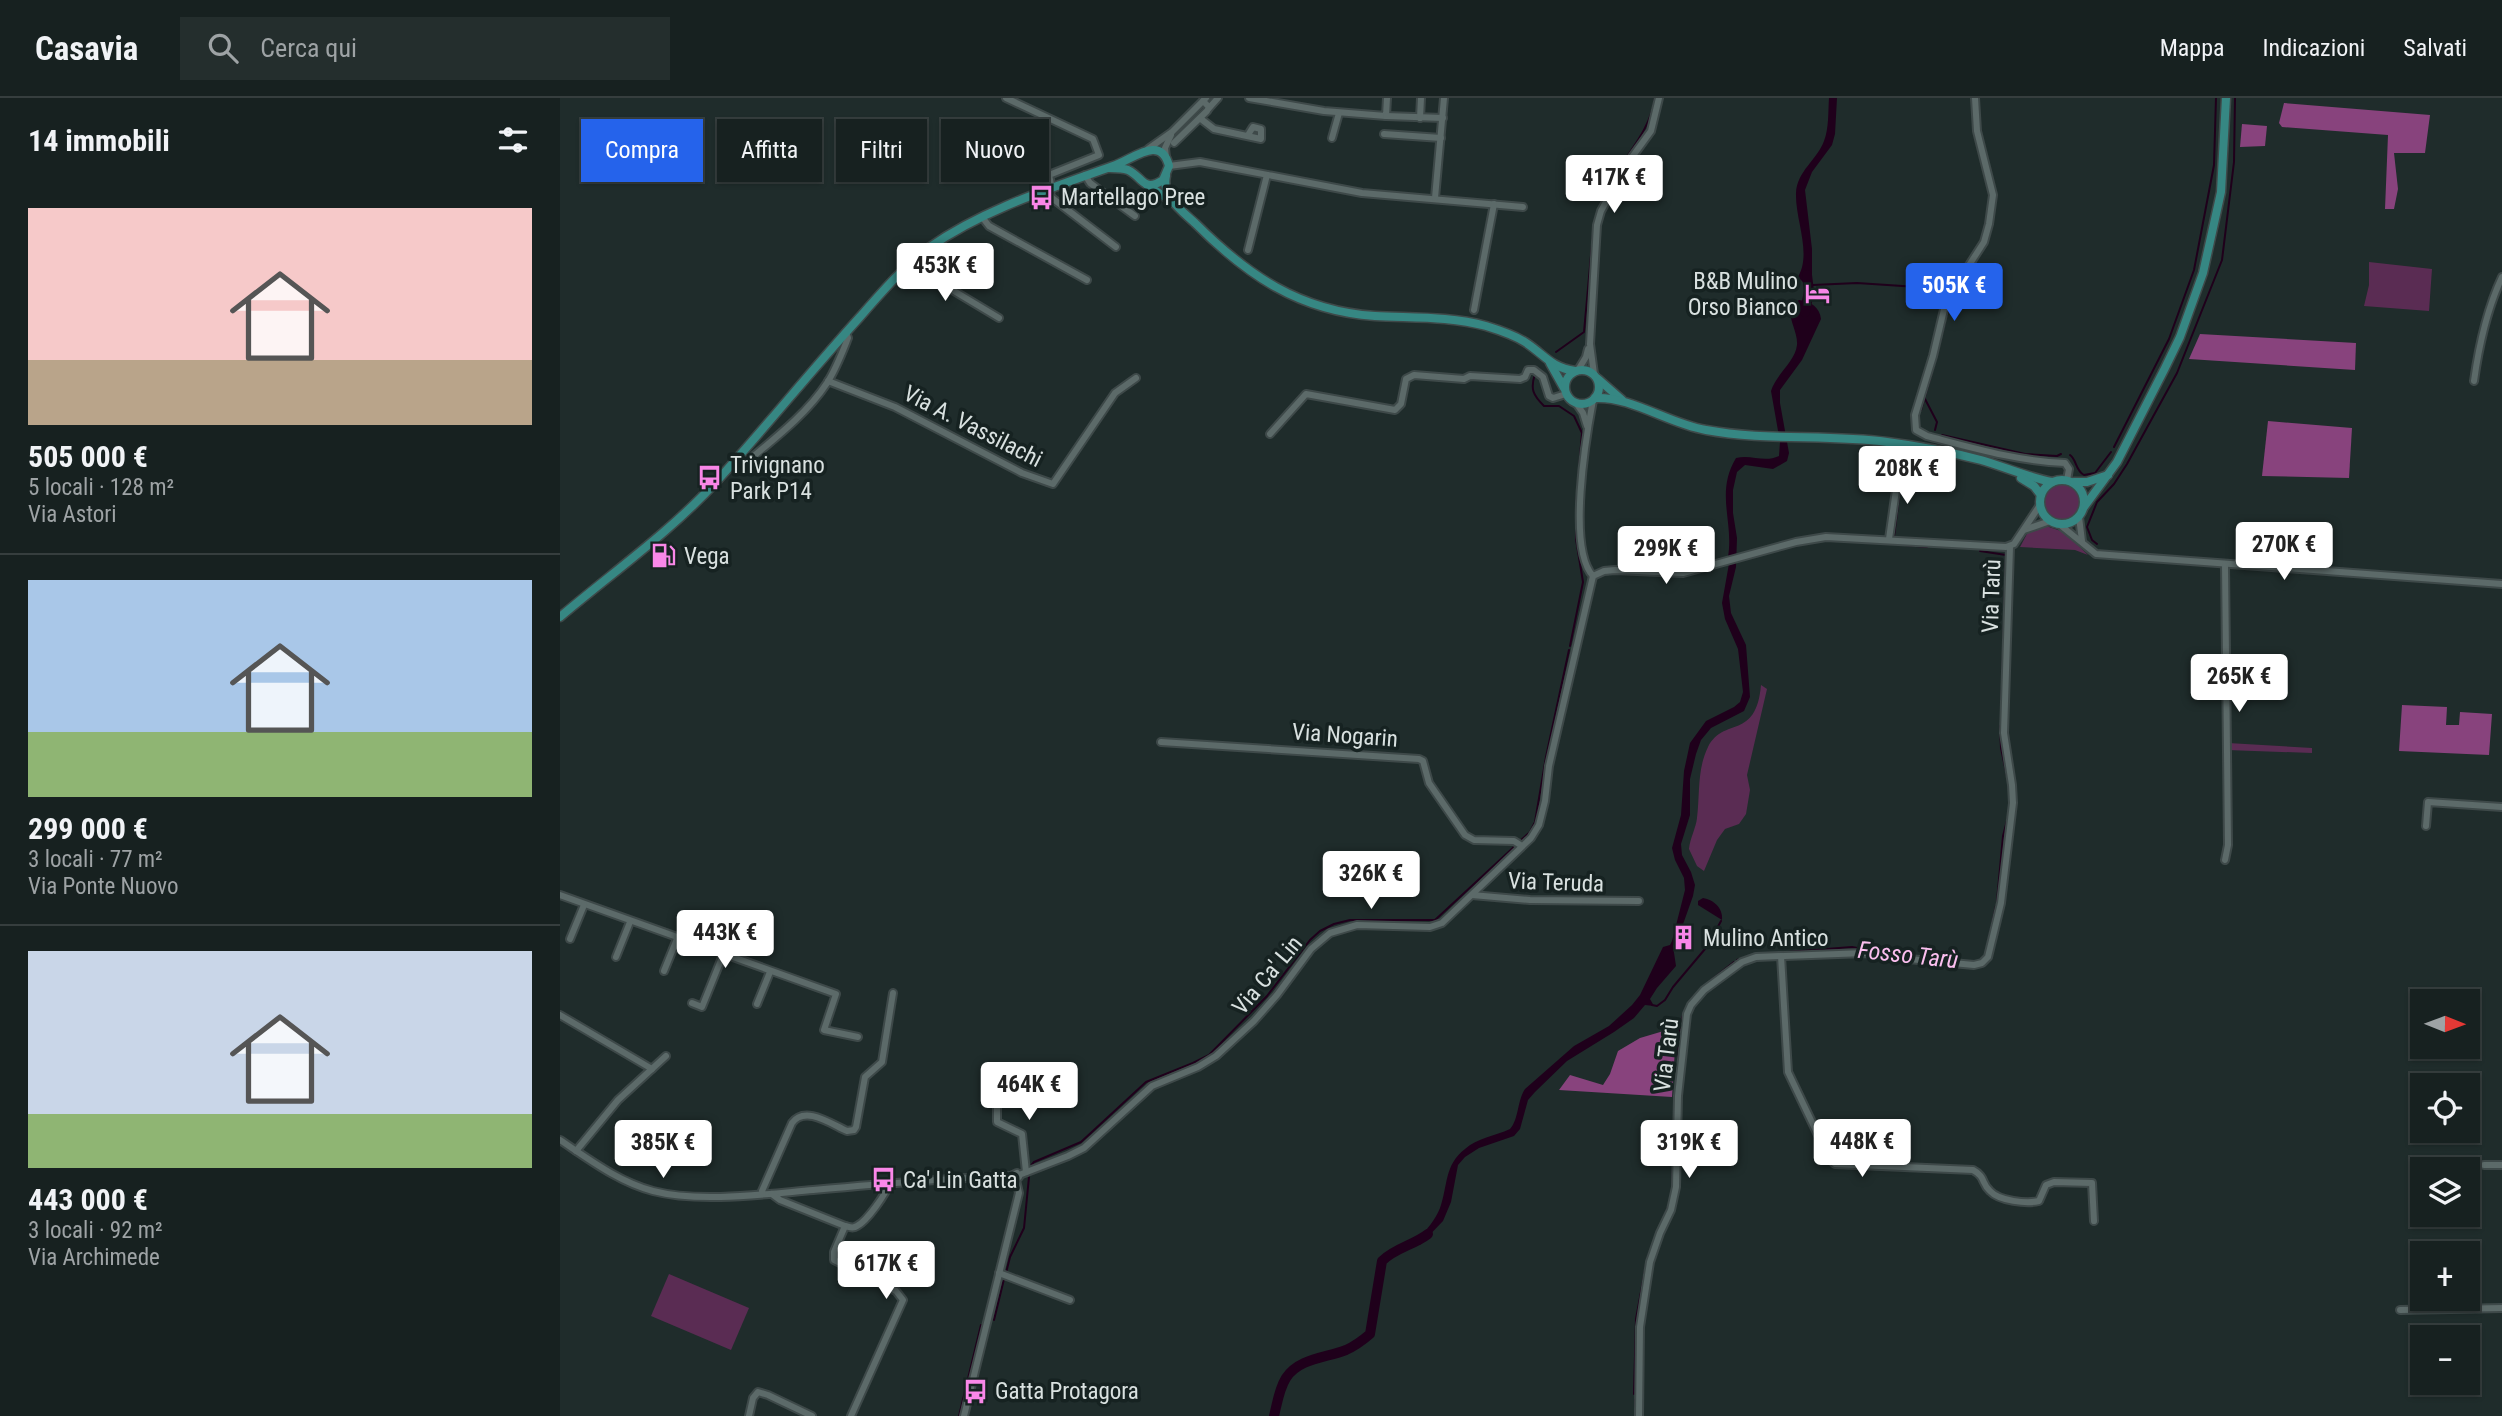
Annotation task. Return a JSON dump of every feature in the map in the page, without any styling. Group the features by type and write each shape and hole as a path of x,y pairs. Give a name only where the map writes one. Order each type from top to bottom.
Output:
{"main road":[{"path":"2052,482 2041,495 2040,505 2050,521 2059,524 2073,522 2117,462 2175,348 2203,273 2217,220 2226,98"},
{"path":"560,617 693,505 909,264 940,241 982,217 1085,175 1110,168 1148,149 1158,150 1167,161 1165,188 1174,203"},
{"path":"1136,177 1133,167 1137,156"},
{"path":"1110,168 1128,170 1174,203 1233,259 1259,278 1290,295 1350,313 1479,324 1521,340 1550,363 1576,403 1587,404 1594,399 1599,391 1596,376"},
{"path":"1145,184 1155,184 1166,176"},
{"path":"1550,363 1576,370 1586,369 1622,400"},
{"path":"1566,391 1567,378 1576,370"},
{"path":"1594,399 1622,400 1691,427 1720,433 1888,442 1952,454 2052,482 2087,482 2108,475"},
{"path":"2003,468 2031,484 2041,495"},
{"path":"2070,481 2083,492 2084,507"}],"street":[{"path":"1006,98 1093,139 1100,155 1049,176 1050,189 1052,198 1116,247"},
{"path":"1174,143 1218,98"},
{"path":"1249,98 1339,113 1443,118"},
{"path":"1386,116 1387,98"},
{"path":"1420,118 1421,98"},
{"path":"1435,198 1444,98"},
{"path":"1576,370 1586,357 1590,344 1597,225 1601,211 1651,131 1659,98"},
{"path":"1975,98 1977,131 1993,195 1989,224 1984,242 1946,301 1915,415 1916,430 1927,436 2009,457 2065,463 2069,469 2070,481"},
{"path":"1148,149 1172,132 1204,100 1209,108"},
{"path":"1332,138 1339,113"},
{"path":"1201,118 1214,129 1248,135"},
{"path":"1172,132 1167,143 1167,161 1200,162 1362,193 1523,206"},
{"path":"1384,134 1441,138"},
{"path":"1085,175 1090,183 1135,216"},
{"path":"1248,250 1267,175"},
{"path":"1474,310 1494,204"},
{"path":"982,217 989,226 1087,280"},
{"path":"909,264 999,318"},
{"path":"2474,381 2478,351 2488,321 2488,310 2502,276"},
{"path":"736,471 799,415 828,382 848,338 846,332"},
{"path":"1590,344 1596,376"},
{"path":"1270,434 1306,394 1395,410 1401,404 1406,379 1414,374 1451,379 1464,379 1469,376 1520,379 1525,377 1528,370 1534,370 1543,377 1549,396 1553,398 1566,391"},
{"name":"Via A. Vassilachi","path":"828,382 895,407 1022,472 1053,484 1115,393 1136,378"},
{"path":"1594,399 1587,428 1581,537 1584,561 1593,576 1615,570 1683,573 1796,542 1826,537 2010,547 2040,505"},
{"path":"1576,403 1583,413 1587,428"},
{"path":"746,448 754,455"},
{"path":"1889,540 1899,469"},
{"path":"2079,517 2082,543"},
{"path":"2019,533 2032,525 2050,521"},
{"path":"2059,524 2096,554 2502,584"},
{"name":"Via Tarù","path":"1639,1416 1640,1326 1650,1262 1671,1210 1676,1187 1678,1096 1687,1014 1691,1004 1704,990 1742,962 1756,957 1865,953 1974,965 1982,963 1988,957 2001,903 2012,803 2004,733 2010,547"},
{"path":"2225,564 2228,845 2225,860"},
{"name":"Via Ca' Lin","path":"560,1140 620,1178 656,1192 691,1197 772,1194 889,1183 1018,1176 1068,1156 1084,1147 1152,1086 1198,1068 1216,1056 1254,1021 1311,949 1330,933 1357,925 1436,925 1449,917 1519,844 1536,832 1593,576"},
{"name":"Via Nogarin","path":"1161,742 1419,759 1423,761 1433,790 1465,835 1480,841 1519,844"},
{"path":"2426,827 2428,802 2502,807"},
{"path":"560,895 836,994 824,1030 858,1037"},
{"name":"Via Teruda","path":"1472,895 1530,900 1639,901"},
{"path":"570,939 584,905"},
{"path":"616,957 630,922"},
{"path":"664,971 677,939"},
{"path":"692,1003 702,1007 723,955"},
{"path":"1781,956 1788,1072 1829,1158 1835,1164 1973,1170 1982,1174 1989,1191 2000,1197 2030,1203 2039,1201 2046,1185 2054,1182 2092,1183 2094,1221"},
{"path":"757,1004 770,972"},
{"path":"763,1194 792,1123 799,1115 807,1114 847,1131 856,1127 865,1077 882,1062 893,993"},
{"path":"560,1015 652,1069"},
{"path":"576,1151 618,1100 666,1056"},
{"path":"964,1416 1003,1273 1019,1193 1022,1134 999,1124 995,1119 997,1084"},
{"path":"2484,1165 2502,1165"},
{"path":"851,1416 903,1300 896,1291 834,1260 834,1252 845,1227 854,1227 860,1223 885,1194 889,1183"},
{"name":"Via Ca' Lin","path":"772,1194 780,1200 845,1227"},
{"path":"1003,1273 1070,1300"},
{"path":"2400,1310 2502,1308"},
{"path":"749,1416 754,1395 760,1392 812,1416"}],"shaded area":[{"path":"1829,98 1837,98 1835,134 1832,145 1812,172 1805,190 1812,249 1812,288 1798,277 1802,268 1803,247 1796,193 1803,172 1824,141 1828,125"},
{"path":"2284,103 2430,115 2425,153 2394,153 2398,189 2394,209 2385,209 2388,135 2282,127 2279,123"},
{"path":"2242,124 2267,126 2265,146 2240,147"},
{"path":"2369,262 2432,269 2429,311 2364,306 2369,285"},
{"path":"1799,300 1814,306 1821,319 1802,360 1780,390 1789,453 1787,461 1773,469 1745,465 1737,472 1733,490 1737,538 1736,567 1729,596 1731,613 1746,645 1750,697 1744,711 1711,728 1701,740 1696,754 1690,779 1690,815 1681,844 1682,855 1695,885 1673,946 1676,966 1650,999 1654,1006 1645,1005 1634,1018 1567,1061 1535,1092 1528,1100 1520,1129 1514,1136 1479,1148 1465,1157 1458,1165 1451,1202 1443,1221 1420,1245 1417,1239 1438,1212 1450,1169 1458,1155 1475,1142 1510,1129 1525,1089 1574,1046 1609,1026 1632,1005 1640,995 1663,947 1670,945 1672,941 1685,890 1684,878 1672,848 1681,815 1684,771 1690,743 1706,721 1740,702 1743,692 1738,649 1725,619 1722,603 1730,558 1727,483 1736,458 1768,459 1779,456 1780,442 1771,391 1796,351 1797,341 1790,310"},
{"path":"2200,334 2356,343 2355,370 2189,359"},
{"path":"2268,421 2352,428 2349,478 2262,476"},
{"path":"2063,481 2078,487 2084,502 2078,517 2063,523 2048,517 2042,502 2048,487"},
{"path":"2043,525 2064,532 2088,555 2075,550 2020,547 2028,532"},
{"path":"1761,685 1767,689 1747,775 1750,790 1746,814 1739,824 1725,829 1717,840 1704,871 1697,866 1689,849 1696,822 1704,755 1722,732 1746,721 1753,714"},
{"path":"2402,705 2447,707 2446,725 2459,725 2460,712 2492,714 2489,755 2399,751"},
{"path":"2228,743 2312,748 2312,753 2227,750"},
{"path":"1703,898 1717,905 1722,920 1698,905 1698,901"},
{"path":"1667,1030 1676,1032 1672,1097 1559,1090 1570,1075 1603,1085 1618,1051 1640,1038"},
{"path":"669,1274 749,1308 731,1350 651,1316"}],"waterway":[{"path":"1602,202 1614,175 1646,126 1655,98"},
{"path":"2114,447 2169,339 2194,270 2214,165 2216,98"},
{"path":"2097,544 2092,540 2087,527 2097,502 2114,484 2127,464 2177,373 2222,260 2234,162 2235,98"},
{"path":"1556,352 1584,332 1593,234"},
{"path":"1805,312 1809,291 1807,275"},
{"name":"Fosso Tarù","path":"1813,285 1857,283 1948,289"},
{"name":"Fosso Tarù","path":"1947,315 1951,301"},
{"name":"Fosso Tarù","path":"1942,334 1945,322"},
{"name":"Fosso Tarù","path":"1937,354 1941,338"},
{"name":"Fosso Tarù","path":"1921,410 1936,358"},
{"path":"1535,374 1533,388 1537,398 1544,406 1559,406 1574,416 1582,433 1576,539 1583,582 1570,646"},
{"path":"1925,399 1937,422 1935,430"},
{"path":"1942,435 2025,454 2061,454"},
{"path":"2070,455 2084,475 2095,473 2111,452"},
{"path":"1910,459 1924,461"},
{"name":"Fosso Tarù","path":"1894,536 1903,466"},
{"name":"Fosso Tarù","path":"1894,544 1927,547"},
{"name":"Fosso Tarù","path":"1980,551 2006,555 2001,719"},
{"path":"1519,842 1530,832 1535,822 1569,650"},
{"name":"Fosso Tarù","path":"2000,726 2007,776"},
{"name":"Fosso Tarù","path":"1997,901 2003,836 2009,813"},
{"path":"1029,1168 1034,1162 1081,1142 1146,1082 1209,1055 1267,996 1320,931 1350,920 1435,920 1515,846"},
{"name":"Fosso Tarù","path":"1985,956 1996,906"},
{"path":"1707,947 1721,921"},
{"name":"Fosso Tarù","path":"1761,954 1852,947 1884,953"},
{"path":"1652,1005 1657,1006 1665,1000 1705,949"},
{"name":"Fosso Tarù","path":"1737,960 1756,954"},
{"name":"Fosso Tarù","path":"1710,981 1734,962"},
{"name":"Fosso Tarù","path":"1678,1062 1679,1033 1683,1016 1686,1007 1698,992"},
{"name":"Fosso Tarù","path":"1677,1068 1677,1081"},
{"name":"Fosso Tarù","path":"1672,1193 1675,1108"},
{"path":"1006,1273 1010,1257 1024,1228 1029,1177"},
{"name":"Fosso Tarù","path":"1663,1219 1669,1205"},
{"name":"Fosso Tarù","path":"1647,1259 1657,1233"},
{"path":"1274,1416 1278,1397 1291,1371 1305,1362 1346,1350 1370,1334 1382,1261 1428,1234"},
{"name":"Fosso Tarù","path":"1634,1394 1636,1319 1646,1265"},
{"path":"994,1320 1004,1279"},
{"path":"959,1416 981,1325"},
{"name":"Fosso Tarù","path":"1635,1400 1635,1407"}],"place":[{"name":"Martellago Pree","path":"1041,197"},
{"name":"B&B Mulino Orso Bianco","path":"1818,294"},
{"name":"Trivignano Park P14","path":"710,478"},
{"name":"Vega","path":"664,556"},
{"name":"Mulino Antico","path":"1683,938"},
{"name":"Ca' Lin Gatta","path":"883,1180"},
{"name":"Gatta Protagora","path":"975,1391"}]}
